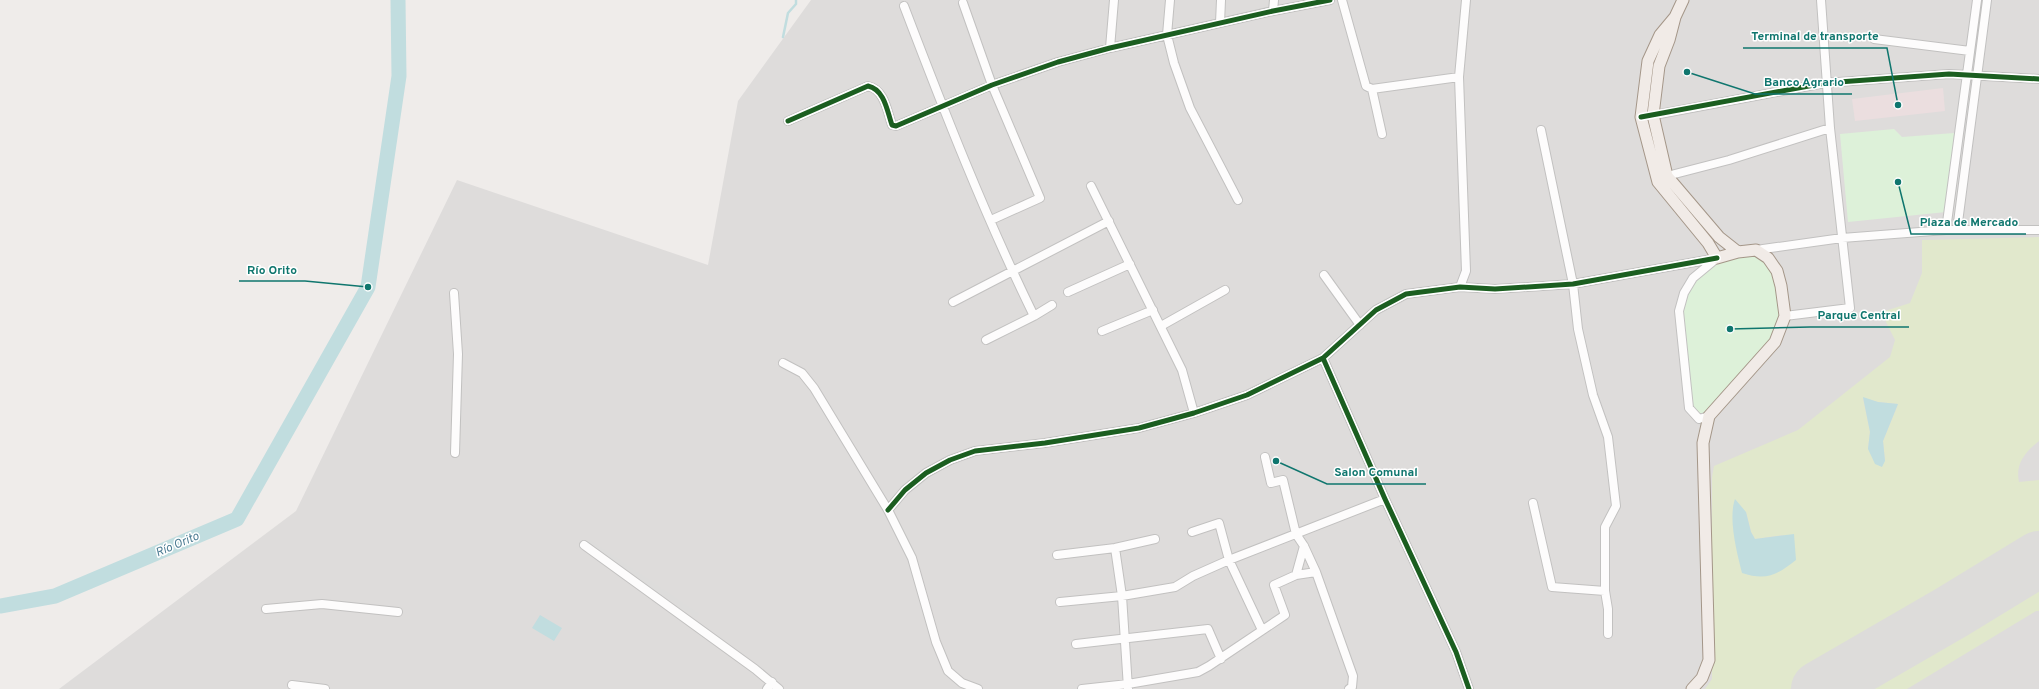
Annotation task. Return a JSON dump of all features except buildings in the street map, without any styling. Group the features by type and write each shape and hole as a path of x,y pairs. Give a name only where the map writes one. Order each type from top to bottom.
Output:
{"main road":[{"path":"1683,0 1675,17 1669,40 1659,66 1653,115 1667,176 1718,236 1738,252"},
{"path":"1675,17 1660,35 1648,61 1642,116 1658,182 1708,243 1717,258 1738,252 1756,250 1768,258 1777,271 1781,286 1785,316 1775,342 1709,416 1703,443 1709,660 1702,678 1692,689"}],"street":[{"path":"1110,48 1114,0"},
{"path":"1170,0 1167,35 1174,63 1190,108 1238,200"},
{"path":"1220,23 1221,0"},
{"path":"1273,11 1274,0"},
{"path":"788,121 868,86 875,88 882,96 892,125 896,126 992,85 1110,48 1273,11 1330,0"},
{"path":"1342,0 1366,86 1372,89 1459,77"},
{"path":"1460,287 1466,271 1459,77 1466,0"},
{"path":"1785,316 1850,308 1825,83 1821,0"},
{"path":"1957,230 1972,75 1970,51 1977,0"},
{"path":"1946,230 1972,75 1987,0"},
{"path":"963,3 992,85 1040,198 990,220"},
{"path":"904,6 942,106 1012,272 1034,316"},
{"path":"1874,39 1970,51"},
{"path":"1642,116 1825,83 1949,74 2039,79"},
{"path":"1372,89 1382,134"},
{"path":"1667,176 1729,160 1830,128"},
{"path":"1541,130 1573,284 1578,329 1593,395 1608,436 1616,506 1605,527 1605,591 1608,609 1608,634"},
{"path":"1091,186 1182,370 1194,413"},
{"path":"953,302 1109,221"},
{"path":"1756,250 1842,238 1946,230 2039,230"},
{"path":"888,510 905,490 926,473 950,460 975,451 1045,444 1139,428 1194,413 1247,395 1323,358 1376,310 1406,294 1460,287 1495,289 1573,284 1717,258"},
{"path":"1709,416 1699,419 1689,408 1679,311 1684,293 1693,278 1717,258"},
{"path":"1068,292 1130,264"},
{"path":"1324,275 1360,324"},
{"path":"1160,326 1225,290"},
{"path":"454,293 458,354 455,453"},
{"path":"986,340 1034,316 1052,305"},
{"path":"1102,331 1153,310"},
{"path":"1323,358 1385,499 1456,652 1469,689"},
{"path":"783,363 802,373 814,388 888,510 912,558 940,656 948,671 962,683 978,689"},
{"path":"1265,457 1271,483 1283,480 1296,534 1304,546 1316,572 1353,676 1352,687 1349,689"},
{"path":"1060,602 1122,596 1176,586 1193,576 1229,560 1385,499"},
{"path":"1533,503 1552,587 1605,591"},
{"path":"1192,532 1219,523 1229,560 1262,630"},
{"path":"1057,555 1115,548 1155,539"},
{"path":"584,545 769,686 779,689"},
{"path":"1296,575 1304,546"},
{"path":"1115,548 1122,596 1128,687"},
{"path":"1082,689 1128,687 1198,672 1221,659 1285,615 1274,585 1296,575 1316,572"},
{"path":"266,609 322,604 398,612"},
{"path":"1076,644 1125,640 1208,629 1221,659"},
{"path":"292,685 325,689"}],"shaded area":[{"path":"811,0 2039,0 2039,689 59,689 296,511 457,180 708,265 738,101"},
{"path":"1943,88 1945,111 1855,121 1852,99"},
{"path":"590,540 699,614 697,618 587,544"}],"green space":[{"path":"1894,129 1902,137 1954,133 1952,169 1946,212 1848,222 1840,134"},
{"path":"2039,237 2039,441 2025,454 2022,459 2018,470 2018,476 2019,482 2039,480 2039,540 1790,689 1705,689 1712,679 1712,477 1714,466 1798,430 1890,357 1895,340 1886,322 1885,311 1910,303 1922,273 1922,240","holes":["1863,398 1878,402 1898,404 1883,441 1885,461 1868,449 1870,432","1746,512 1751,532 1755,539 1784,535 1737,552"]},
{"path":"1738,252 1768,258 1785,316 1775,342 1709,416 1699,419 1689,408 1679,311 1684,293 1717,258"},
{"path":"2039,576 2039,611 2036,611 1907,689 1852,689"}],"water":[{"path":"1863,397 1878,402 1898,404 1883,441 1885,461 1882,467 1875,464 1868,449 1870,432"},
{"path":"1735,499 1746,512 1751,532 1755,539 1794,534 1796,560 1777,573 1771,575 1758,576 1742,573 1736,546 1732,516"},
{"path":"540,615 562,628 554,641 532,628"}],"waterway":[{"name":"Río Orito","path":"0,606 55,596 237,519 368,287 399,76 398,0"},
{"path":"783,37 788,13 796,4 796,0"}],"runway":[{"path":"1819,689 1952,612 2039,559"}],"cycle path":[{"path":"788,121 868,86 874,88 882,96 892,125 896,126 992,85 1058,62 1110,48 1273,11 1330,0"},
{"path":"1641,117 1825,83 1949,74 2039,79"},
{"path":"888,510 905,490 926,473 950,460 975,451 1045,443 1139,428 1194,413 1247,395 1323,358 1376,310 1406,294 1460,287 1495,289 1573,284 1717,258"},
{"path":"1323,358 1385,499 1456,652 1469,689"}],"place":[{"name":"Banco Agrario","path":"1687,72"},
{"name":"Terminal de transporte","path":"1898,105"},
{"name":"Plaza de Mercado","path":"1898,182"},
{"name":"Río Orito","path":"368,287"},
{"name":"Parque Central","path":"1730,329"},
{"name":"Salon Comunal","path":"1276,461"}]}
